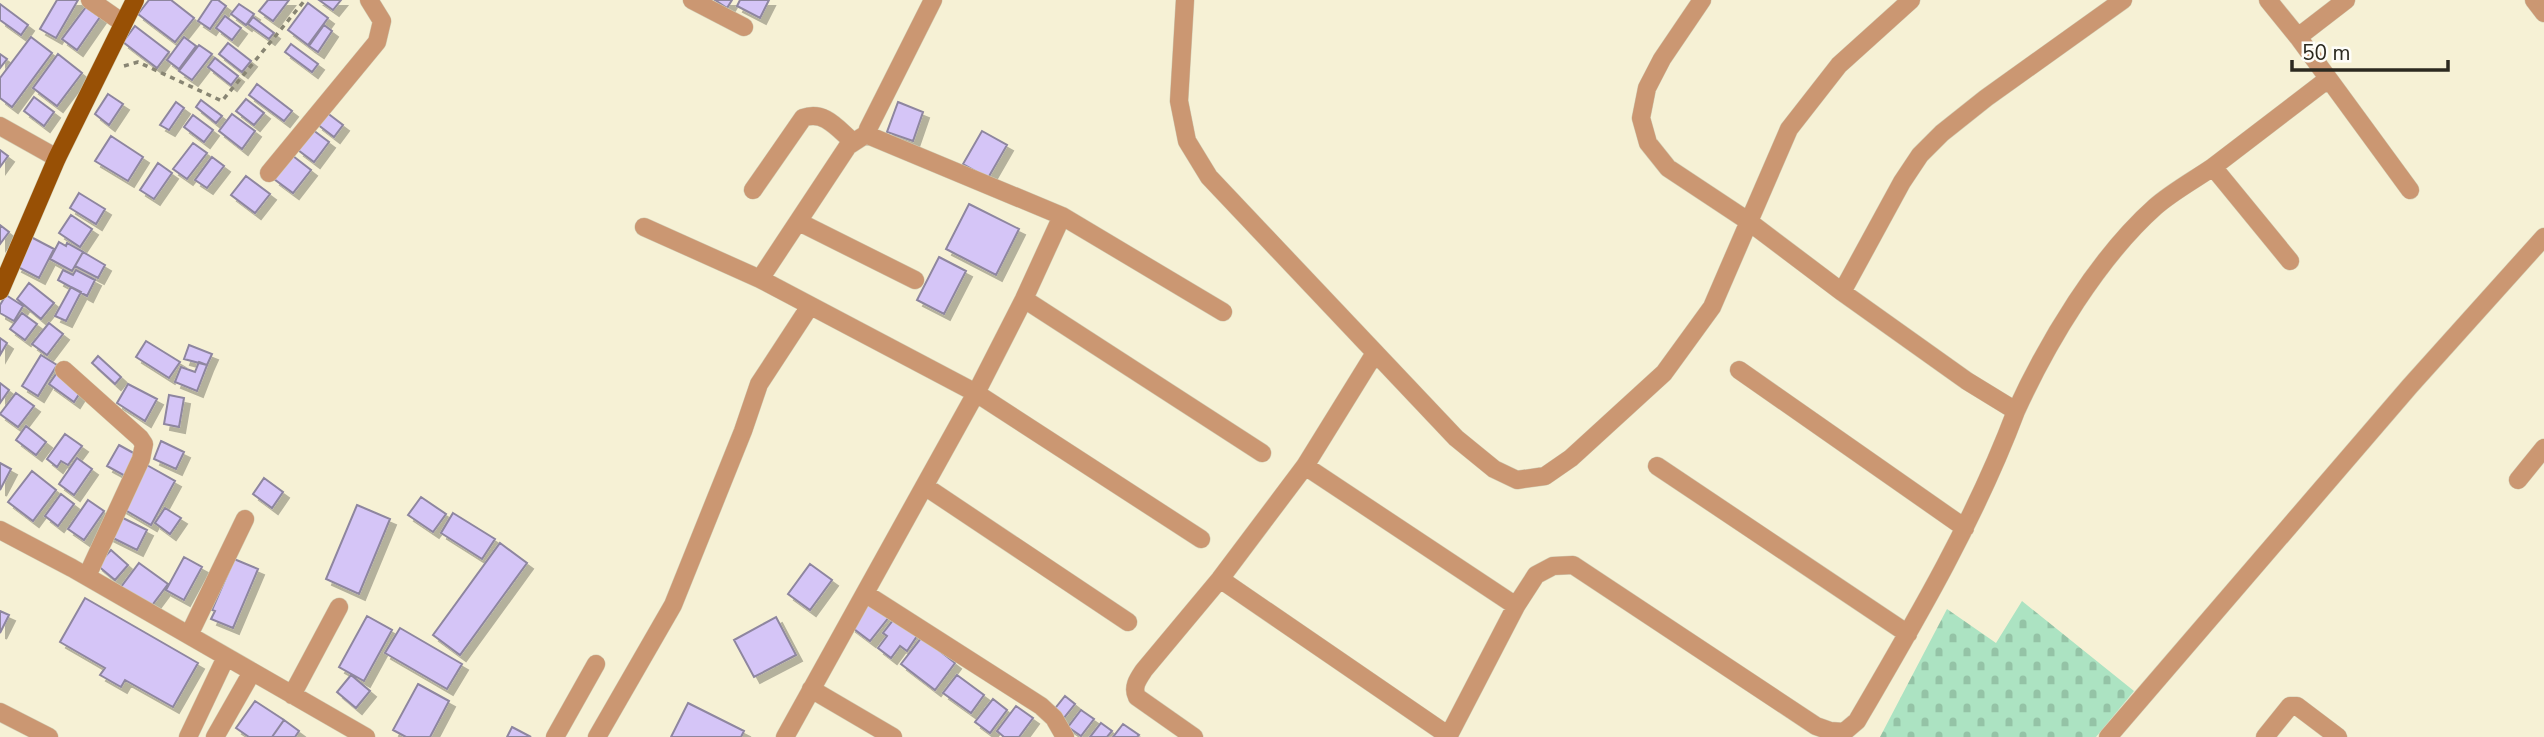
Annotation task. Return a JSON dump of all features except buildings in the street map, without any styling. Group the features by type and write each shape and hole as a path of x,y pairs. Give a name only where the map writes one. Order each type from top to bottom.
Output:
{"main road":[{"path":"0,291 57,158 135,0"}],"street":[{"path":"90,0 122,23"},
{"path":"269,173 377,42 382,21 369,0"},
{"path":"692,0 744,27"},
{"path":"760,279 860,137 933,0"},
{"path":"1185,0 1179,101 1188,141 1209,177 1456,438 1494,469 1517,480 1545,476 1572,458 1664,373 1712,307 1789,129 1839,65 1911,0"},
{"path":"1702,0 1662,59 1647,88 1641,118 1648,143 1668,168 1748,222 1966,381 2016,411"},
{"path":"1842,292 1902,182 1920,155 1942,133 1986,98 2123,0"},
{"path":"2268,0 2410,190"},
{"path":"2298,37 2346,0"},
{"path":"2534,0 2544,13"},
{"path":"1220,579 1448,736 1516,606 1536,575 1553,566 1573,565 1816,726 1844,732 1857,721 1908,634 1965,528 1996,463 2029,382 2090,280 2156,206 2213,167 2328,79"},
{"path":"753,190 803,118 818,115 860,137 870,136 1062,216 1223,312"},
{"path":"0,126 57,158"},
{"path":"2213,167 2290,261"},
{"path":"785,737 976,393 1062,216"},
{"path":"799,222 915,280"},
{"path":"645,228 760,279 976,393 1201,539"},
{"path":"2108,737 2410,386 2544,237"},
{"path":"1024,299 1262,453"},
{"path":"597,737 673,605 743,431 759,384 810,306"},
{"path":"1194,737 1136,697 1136,683 1306,466 1375,353"},
{"path":"64,370 144,444 141,459 87,576"},
{"path":"1739,370 1965,528"},
{"path":"2518,480 2544,448"},
{"path":"1306,466 1516,606"},
{"path":"1657,466 1908,634"},
{"path":"926,487 1128,622"},
{"path":"189,635 245,519"},
{"path":"0,530 87,576 366,737"},
{"path":"866,594 1041,706 1054,718 1065,737"},
{"path":"292,695 339,607"},
{"path":"188,737 226,657"},
{"path":"555,737 596,664"},
{"path":"215,737 252,672"},
{"path":"811,689 892,737"},
{"path":"2265,737 2290,706 2297,706 2338,737"},
{"path":"0,712 49,737"}],"path":[{"path":"101,65 115,69 138,61 222,101 305,0"}],"green space":[{"path":"2022,601 2134,691 2096,737 1880,737 1947,609 1996,643"}]}
